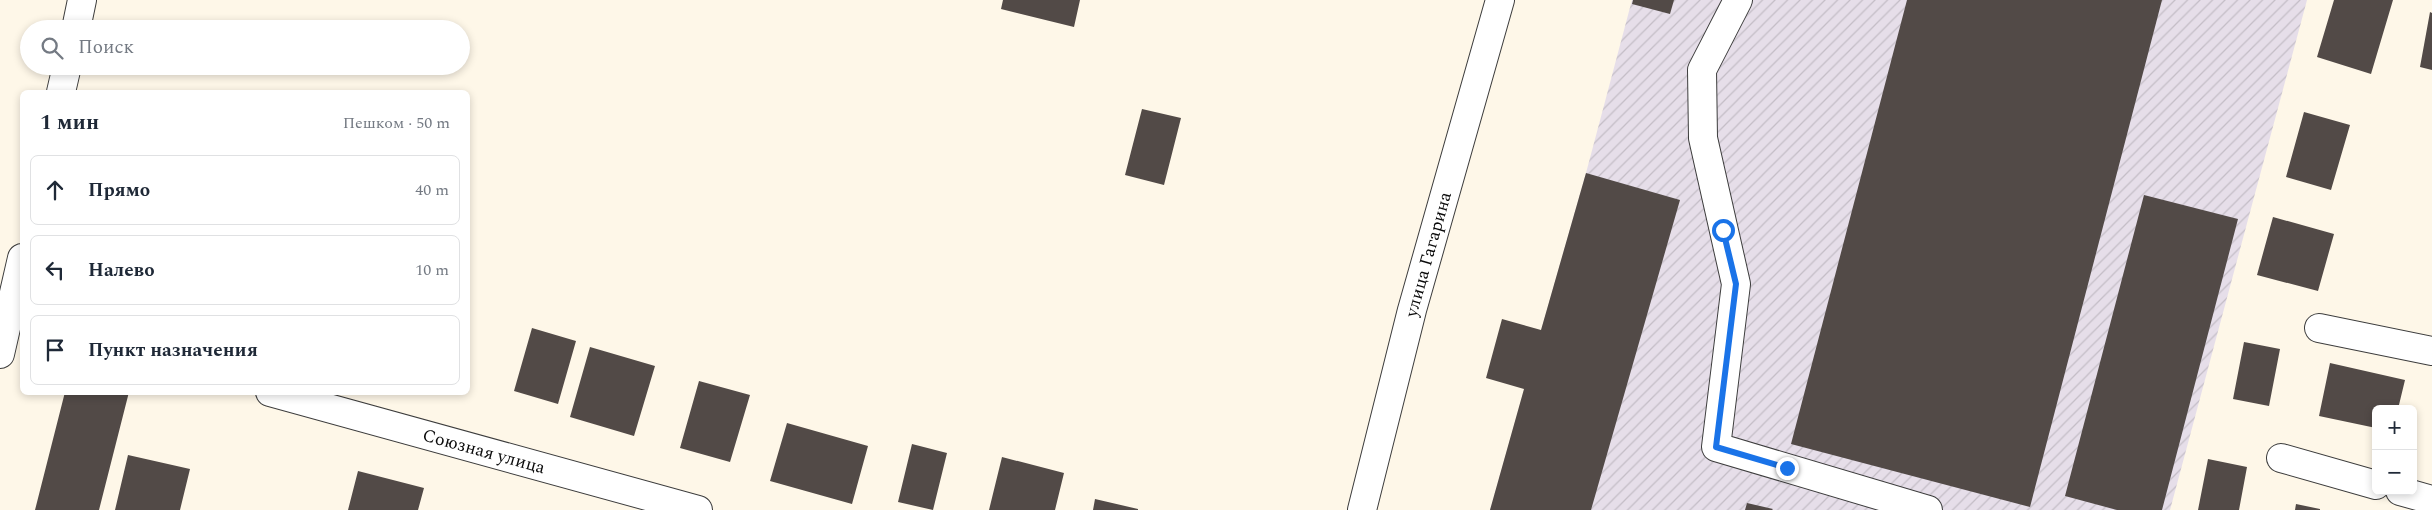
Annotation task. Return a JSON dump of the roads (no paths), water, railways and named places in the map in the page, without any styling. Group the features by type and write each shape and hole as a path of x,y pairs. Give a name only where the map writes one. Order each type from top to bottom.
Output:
{"street":[{"path":"78,20 82,0"},
{"name":"улица Гагарина","path":"1362,510 1412,310 1500,0"},
{"path":"1738,0 1702,70 1703,138 1736,284 1716,447 1928,510"},
{"path":"61,90 65,75"},
{"path":"0,354 20,267"},
{"path":"2319,328 2432,351"},
{"name":"Союзная улица","path":"281,395 698,510"},
{"path":"2281,458 2372,484"},
{"path":"2414,495 2432,500"}]}
